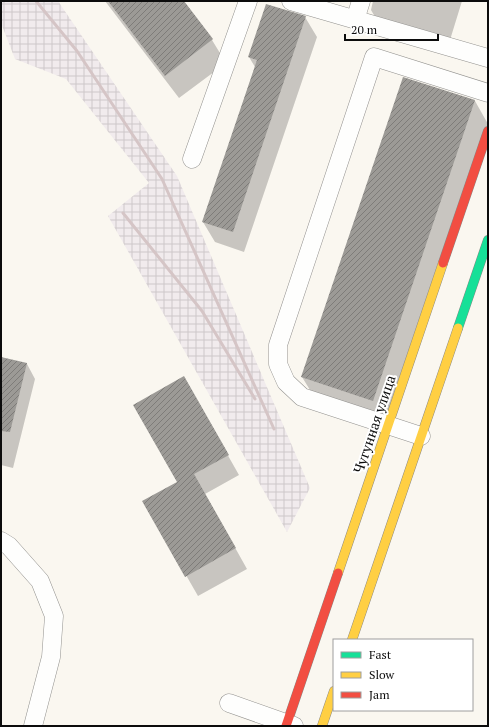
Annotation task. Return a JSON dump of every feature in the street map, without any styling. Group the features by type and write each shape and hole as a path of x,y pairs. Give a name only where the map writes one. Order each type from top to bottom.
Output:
{"street":[{"name":"Чугунная улица","path":"289,725 388,425 488,131"},
{"path":"352,639 488,240"},
{"path":"322,726 333,695"}],"lane":[{"path":"192,159 248,1"},
{"path":"290,1 488,58"},
{"path":"355,20 361,1"},
{"path":"421,436 302,397 286,382 278,364 278,345 374,57 488,93"},
{"path":"1,541 9,546 40,581 54,616 51,657 33,726"},
{"path":"229,703 289,725"}],"shaded area":[{"path":"1,1 58,1 177,176 310,488 287,532 108,216 149,183 66,79 15,59 1,23"}],"building":[{"path":"108,1 184,1 213,39 165,76"},
{"path":"266,4 306,16 233,232 202,222 257,60 248,57"},
{"path":"403,77 475,100 373,401 301,377"},
{"path":"1,357 27,363 10,432 1,431"},
{"path":"184,376 229,455 194,474 236,548 185,577 142,501 177,482 133,405"}],"railway":[{"path":"36,1 77,51 162,179 274,429"},
{"path":"123,213 202,311 255,399"}],"traffic: fast":[{"path":"458,328 488,240"}],"traffic: slow":[{"path":"338,573 443,263"},
{"path":"352,639 458,328"},
{"path":"322,726 333,694"}],"traffic: jam":[{"path":"443,263 488,131"},
{"path":"286,726 338,573"}]}
